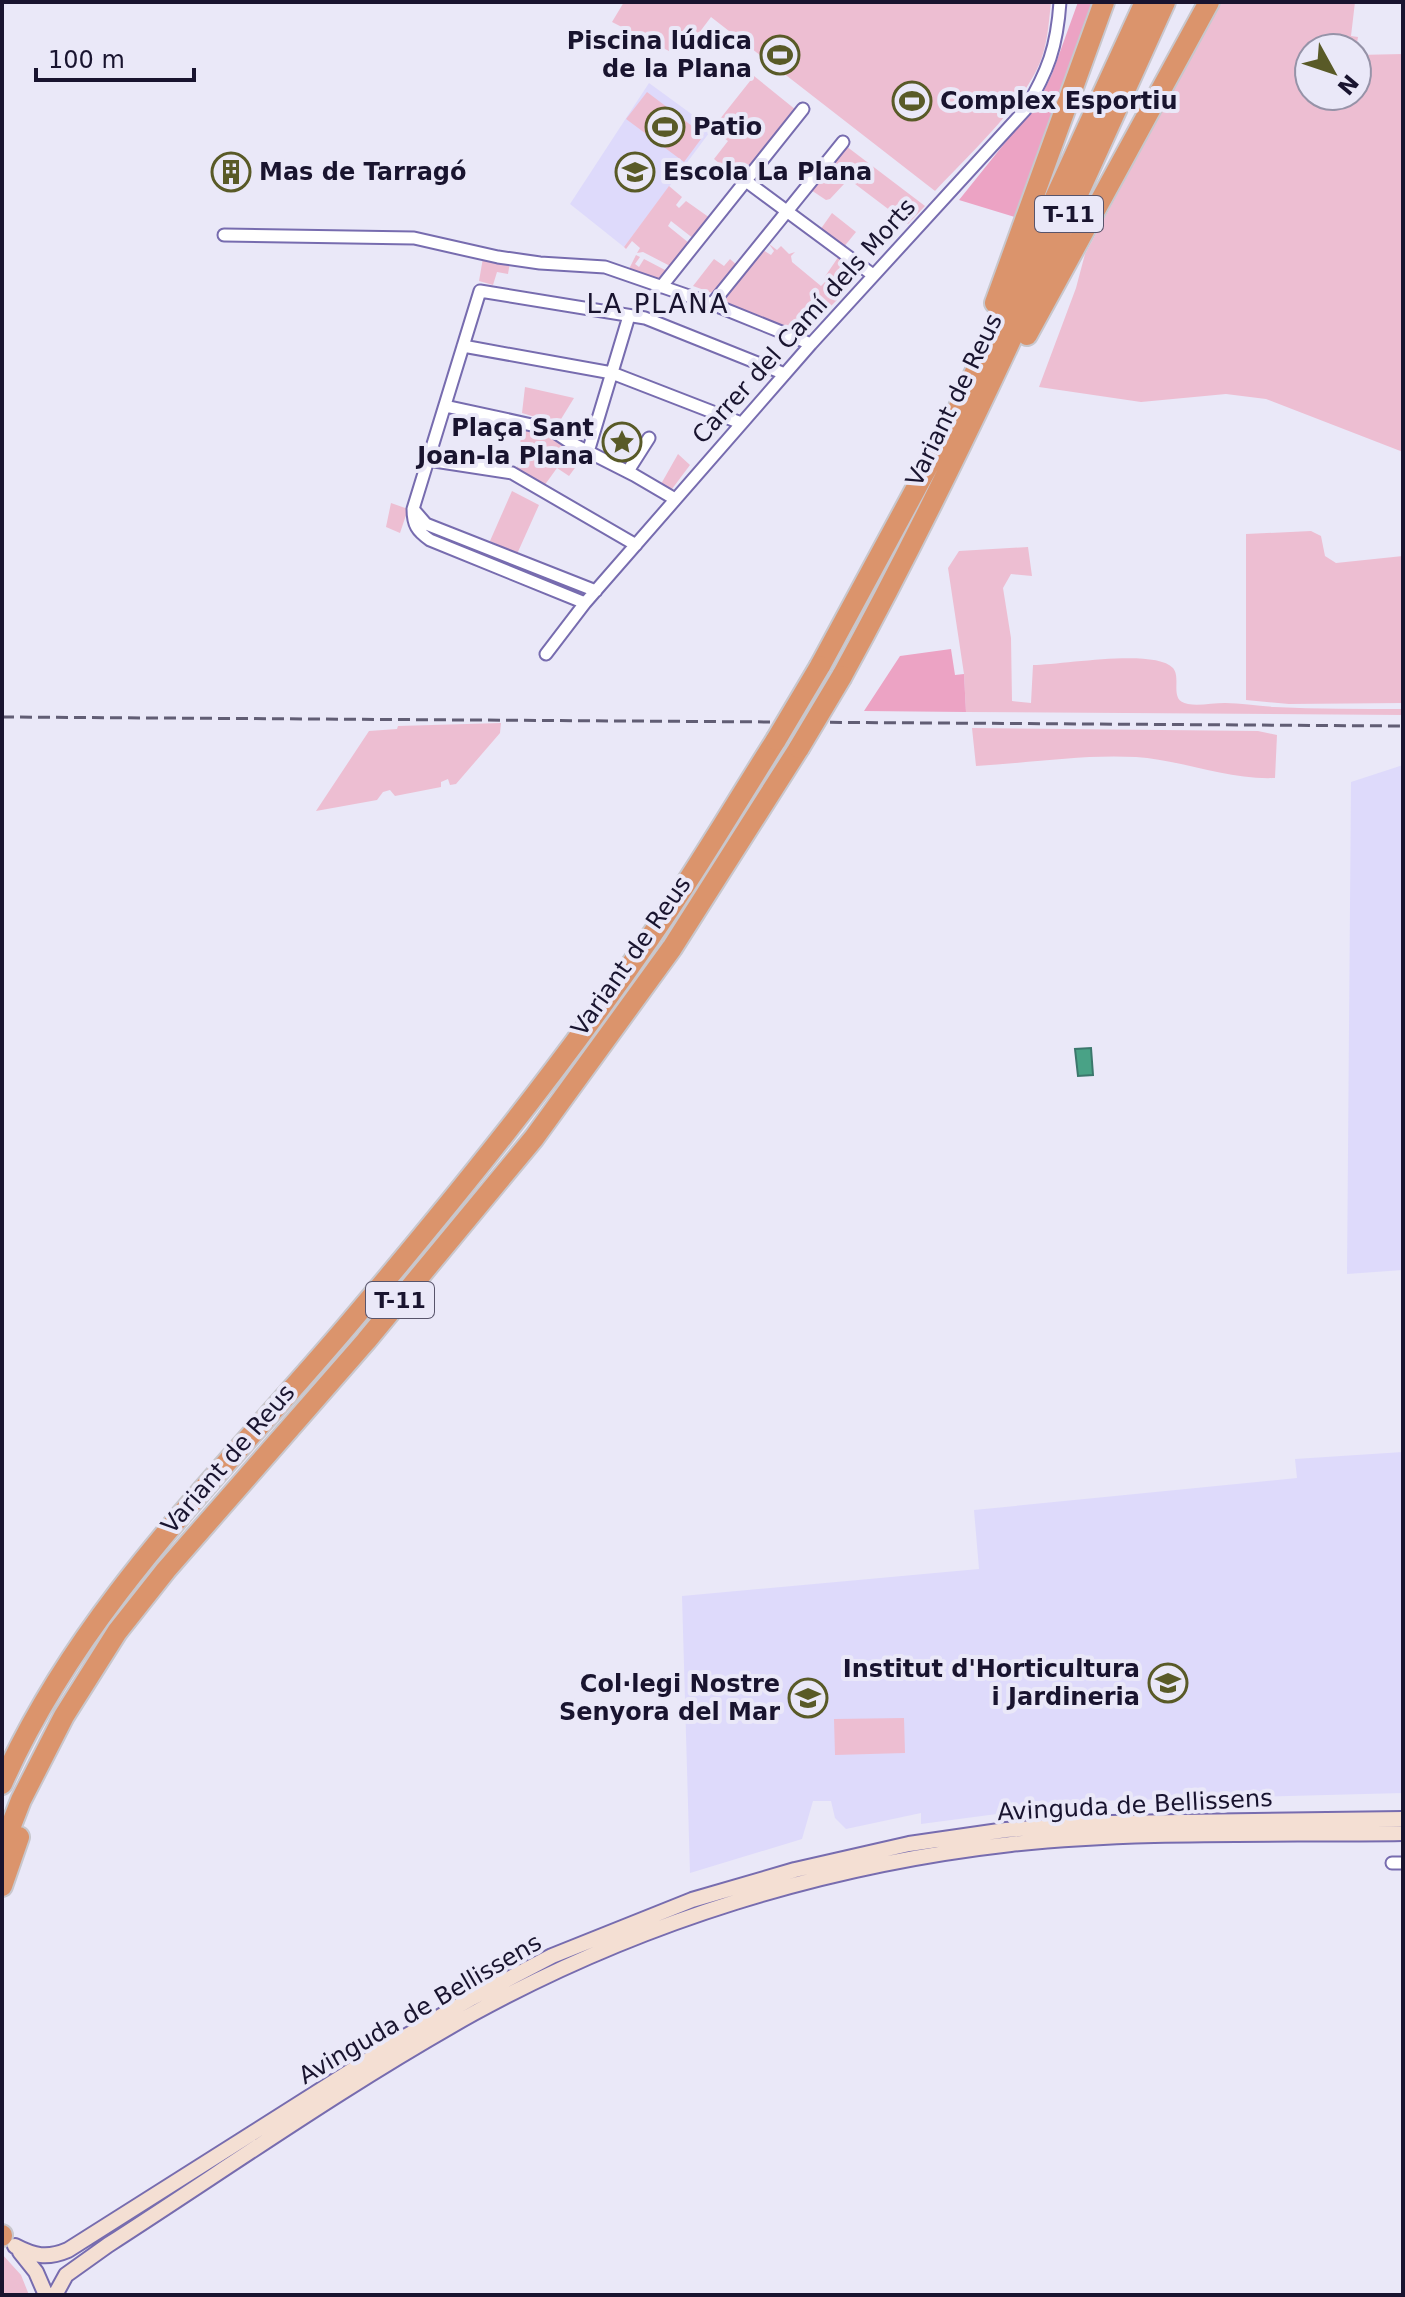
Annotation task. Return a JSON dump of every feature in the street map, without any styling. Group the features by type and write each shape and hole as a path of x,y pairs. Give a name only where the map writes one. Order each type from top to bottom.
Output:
{"highway":[{"path":"1104,2 975,357 953,402 962,422 989,411 1209,2"},
{"name":"Variant de Reus","path":"2,1849 21,1800 64,1716 94,1666 141,1600 366,1341 534,1138 672,948 799,748 898,574 1145,2"},
{"name":"Variant de Reus","path":"2,1784 69,1660 146,1556 346,1327 516,1122 651,938 776,740 962,422 1165,2"},
{"path":"2,1766 69,1660"},
{"path":"2,1886 64,1716"}],"main road":[{"name":"Avinguda de Bellissens","path":"5,2238 39,2257 50,2257 68,2250 403,2038 472,1998 552,1956 692,1900 824,1863 909,1844 1006,1830 1110,1823 1403,1819"},
{"name":"Avinguda de Bellissens","path":"55,2295 66,2275 108,2245 410,2050 562,1969 701,1912 802,1882 917,1858 1012,1844 1114,1837 1403,1833"},
{"path":"5,2238 36,2272 46,2295"}],"street":[{"name":"Carrer del Camí dels Morts","path":"546,654 585,603 741,423 1025,110 1043,80 1057,38 1060,2"},
{"path":"661,287 803,109"},
{"path":"712,304 843,142"},
{"path":"746,181 873,275"},
{"path":"224,235 414,238 498,257 605,267 712,304 811,344"},
{"path":"585,603 430,540 413,509 480,291 645,318 785,374"},
{"path":"588,452 629,316"},
{"path":"463,346 612,373 741,423"},
{"path":"445,406 550,429 675,499"},
{"path":"628,471 649,438"},
{"path":"428,460 512,473 636,545"},
{"path":"422,528 596,591"}],"shaded area":[{"path":"624,2 1051,2 1042,57 1024,92 935,191 711,17 687,49 675,43 669,51 612,22"},
{"path":"1078,2 1098,2 1018,218 959,200 1040,99"},
{"path":"1221,2 1355,2 1351,32 1293,32 1293,112 1373,112 1373,55 1403,54 1403,452 1266,399 1226,394 1141,402 1039,387 1076,288 1085,254"},
{"path":"754,76 796,110 740,180 714,159 728,141 712,129"},
{"name":"Escola La Plana","path":"649,83 712,129 624,247 570,204"},
{"name":"Patio","path":"647,92 704,135 684,162 626,119"},
{"path":"846,146 925,206 908,224 830,165"},
{"path":"823,174 835,183 839,180 844,184 826,200 811,190"},
{"path":"669,186 682,197 676,205 679,208 686,201 710,218 694,239 671,221 668,226 689,243 672,267 643,252 637,253 640,248 632,241 626,249 624,247"},
{"path":"832,213 856,232 843,248 820,230"},
{"path":"769,244 777,250 781,246 789,254 795,252 791,256 792,262 821,286 839,256 843,260 841,271 827,290 838,299 830,307 821,299 807,316 816,324 805,338 721,304 763,250 771,255 774,251"},
{"path":"636,255 640,257 635,264 639,267 644,259 667,271 659,282 633,274 633,270 629,269"},
{"path":"483,258 510,262 508,274 497,272 493,285 479,281"},
{"path":"714,259 724,266 730,259 738,266 715,294 693,286"},
{"path":"525,387 574,398 558,424 522,413"},
{"path":"522,428 544,432 583,457 569,476 557,468 544,486 517,470"},
{"path":"678,454 690,465 672,489 661,484"},
{"path":"512,491 539,505 517,554 490,541"},
{"path":"391,503 408,509 400,533 386,527"},
{"path":"1311,531 1321,536 1325,556 1336,563 1403,556 1403,703 1289,704 1246,700 1246,534"},
{"path":"1028,547 1032,576 1011,574 1003,588 1011,638 1012,701 1031,703 1033,665 1128,658 1163,662 1173,668 1178,699 1188,704 1403,709 1403,715 966,712 964,674 948,568 959,551"},
{"path":"951,649 955,675 964,674 966,712 864,711 900,656"},
{"path":"501,723 500,733 456,784 450,785 448,779 441,782 441,787 395,796 390,790 383,792 377,800 316,811 369,731 397,729 398,726"},
{"path":"972,728 1258,731 1277,735 1275,778 1240,776 1171,762 1116,756 976,766"},
{"path":"1403,765 1403,1270 1347,1274 1351,782"},
{"path":"1091,1048 1093,1075 1078,1076 1075,1049"},
{"name":"Institut d'Horticultura i Jardineria","path":"1403,1452 1403,1793 1095,1801 921,1824 921,1813 846,1829 835,1818 831,1801 813,1801 802,1839 690,1873 682,1596 979,1569 974,1510 1297,1478 1295,1459"},
{"path":"904,1718 905,1753 835,1755 834,1719"},
{"path":"2,2254 21,2275 29,2295 2,2295"}],"railway":[{"path":"2,717 1403,726"}],"place":[{"name":"Piscina lúdica de la Plana","path":"780,55"},
{"name":"Complex Esportiu","path":"912,101"},
{"name":"Patio","path":"665,127"},
{"name":"Mas de Tarragó","path":"231,172"},
{"name":"Escola La Plana","path":"635,172"},
{"name":"Plaça Sant Joan-la Plana","path":"622,442"},
{"name":"Institut d'Horticultura i Jardineria","path":"1168,1683"},
{"name":"Col·legi Nostre Senyora del Mar","path":"808,1698"}],"district":[{"name":"LA PLANA","path":"658,304"}]}
